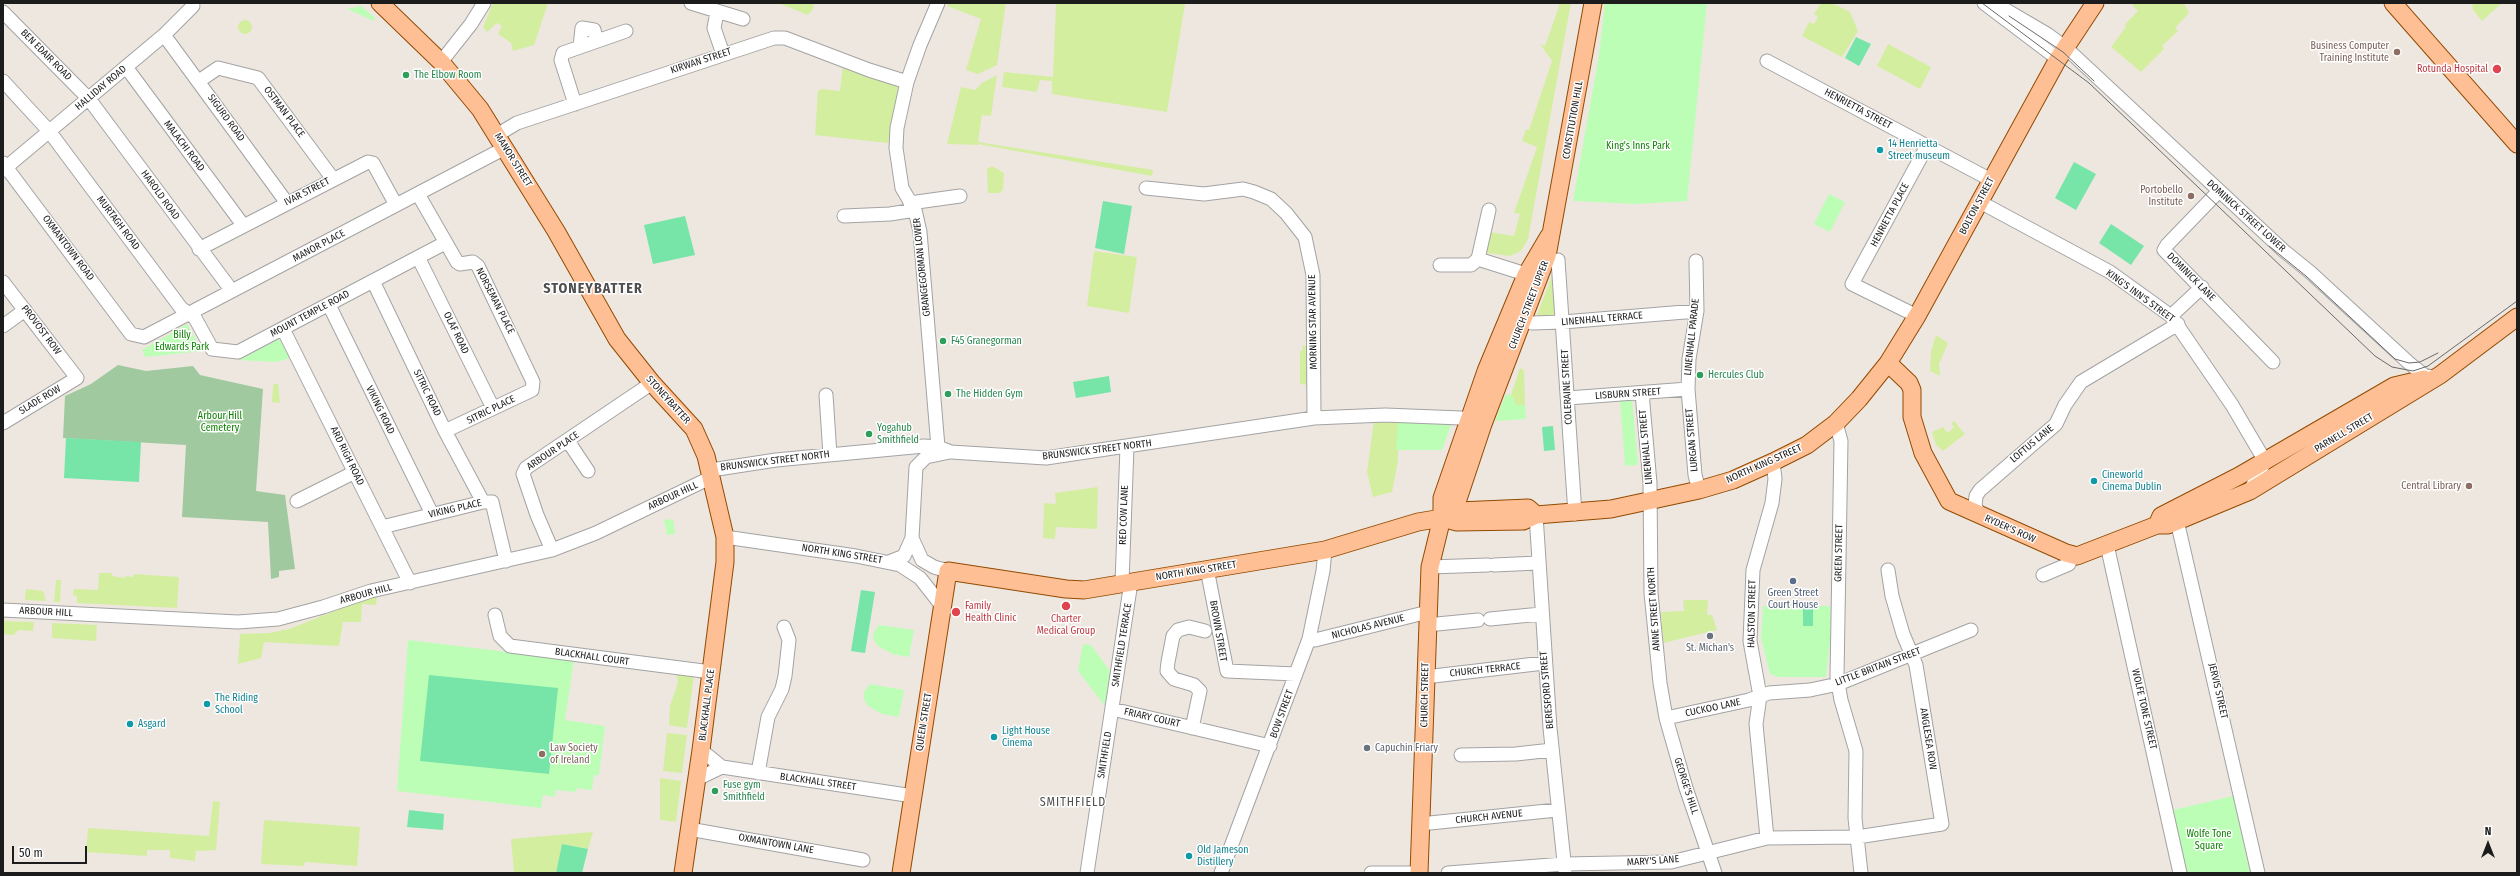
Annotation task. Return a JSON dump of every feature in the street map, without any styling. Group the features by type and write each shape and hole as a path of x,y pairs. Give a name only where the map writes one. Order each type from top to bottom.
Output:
{"main road":[{"name":"MANOR STREET","path":"380,3 441,62 480,109 549,219 617,339"},
{"name":"CONSTITUTION HILL","path":"1549,236 1562,179 1593,3"},
{"name":"BOLTON STREET","path":"1888,363 1917,316 2062,53 2095,3"},
{"path":"2393,3 2517,144"},
{"name":"CHURCH STREET UPPER","path":"1442,518 1443,494 1475,422 1533,277 1547,256 1549,236"},
{"name":"PARNELL STREET","path":"2072,555 2082,555 2157,525 2161,516 2176,516 2250,491 2436,376 2517,317"},
{"name":"STONEYBATTER","path":"617,339 652,383 694,429 711,473 725,537"},
{"name":"NORTH KING STREET","path":"1442,518 1457,522 1523,521 1536,515 1575,514 1610,509 1699,490 1733,480 1807,445 1836,424 1860,400 1888,363"},
{"name":"RYDER'S ROW","path":"1888,363 1908,383 1912,390 1912,417 1923,453 1949,501 2072,555"},
{"name":"PARNELL STREET","path":"2176,516 2265,461 2394,386 2436,376"},
{"name":"CHURCH STREET UPPER","path":"1442,518 1457,502 1469,469 1475,422"},
{"path":"1469,469 1473,496 1477,504 1485,509"},
{"name":"NORTH KING STREET","path":"948,571 1066,589 1084,590 1325,550 1418,522 1442,518 1458,511 1528,508 1536,515"},
{"name":"CHURCH STREET","path":"1418,873 1430,567 1442,518"},
{"name":"BLACKHALL PLACE","path":"682,873 697,779 711,672 725,562 725,537"},
{"name":"QUEEN STREET","path":"901,873 948,571"}],"street":[{"path":"441,62 472,24 484,3"},
{"path":"691,3 743,19"},
{"name":"GRANGEGORMAN LOWER","path":"938,3 920,45 907,82 897,128 896,148 902,188 912,206 920,232 938,446"},
{"path":"1984,3 2062,53"},
{"path":"1994,3 2016,14 2062,53"},
{"name":"HALLIDAY ROAD","path":"4,167 164,35 193,6"},
{"name":"BEN EDAIR ROAD","path":"3,12 89,98"},
{"path":"717,12 714,28 723,54"},
{"path":"575,104 561,60 563,54 580,47 582,28 594,30 597,41 626,31"},
{"name":"SIGURD ROAD","path":"164,35 287,203"},
{"name":"KIRWAN STREET","path":"501,141 517,123 774,38 785,38 869,70 907,82"},
{"name":"DOMINICK STREET LOWER","path":"2062,53 2409,363 2424,375 2436,376"},
{"name":"HENRIETTA STREET","path":"1767,61 1991,180"},
{"name":"MALACHI ROAD","path":"126,67 243,225"},
{"name":"OSTMAN PLACE","path":"199,81 218,68 258,78 333,179"},
{"name":"MURTAGH ROAD","path":"3,81 49,131 187,314"},
{"name":"HAROLD ROAD","path":"89,98 199,249 232,291"},
{"name":"MANOR PLACE","path":"131,334 144,337 418,194 501,141"},
{"name":"HENRIETTA PLACE","path":"1917,316 1852,284 1927,146"},
{"name":"IVAR STREET","path":"199,249 243,225 371,161 396,205"},
{"name":"OXMANTOWN ROAD","path":"4,167 131,334"},
{"name":"MORNING STAR AVENUE","path":"1146,188 1204,194 1243,189 1254,192 1271,199 1286,213 1304,237 1313,275 1314,418"},
{"name":"DOMINICK LANE","path":"2218,191 2164,250 2202,287 2273,362"},
{"name":"NORSEMAN PLACE","path":"418,194 457,262 460,264 473,262 478,266 530,371 533,385"},
{"path":"844,216 890,214 912,206 960,196"},
{"name":"KING'S INN'S STREET","path":"1980,202 2110,272 2175,320 2265,461"},
{"path":"1440,265 1471,265 1478,259 1489,210"},
{"name":"MOUNT TEMPLE ROAD","path":"187,314 195,318 212,349 225,352 238,352 445,243"},
{"name":"OLAF ROAD","path":"418,257 493,408"},
{"path":"1478,259 1533,277"},
{"name":"COLERAINE STREET","path":"1558,260 1564,322 1575,514"},
{"name":"LINENHALL PARADE","path":"1688,389 1689,359 1697,311 1696,261"},
{"name":"SITRIC ROAD","path":"373,281 445,432 483,502"},
{"name":"PROVOST ROW","path":"3,282 77,378"},
{"path":"2175,320 2202,287"},
{"name":"VIKING ROAD","path":"328,305 432,514"},
{"path":"3,326 25,310"},
{"name":"LINENHALL TERRACE","path":"1516,317 1532,323 1564,322 1697,311"},
{"name":"LOFTUS LANE","path":"1980,515 1975,506 1976,496 1980,490 2056,424 2065,405 2081,382 2175,320"},
{"name":"ARD RIGH ROAD","path":"283,329 410,583"},
{"name":"SLADE ROW","path":"3,422 77,378"},
{"name":"ARBOUR PLACE","path":"552,550 537,515 524,472 526,468 652,383"},
{"name":"SITRIC PLACE","path":"445,432 532,390 533,385"},
{"name":"LISBURN STREET","path":"1568,398 1688,389"},
{"name":"LURGAN STREET","path":"1688,389 1695,475 1699,490"},
{"name":"LINENHALL STREET","path":"1642,393 1650,501"},
{"path":"826,395 830,455"},
{"name":"BRUNSWICK STREET NORTH","path":"711,473 830,455 904,447 938,446 951,452 1046,458 1314,418 1385,415 1475,422"},
{"name":"GREEN STREET","path":"1836,424 1841,441 1838,684 1840,700 1856,751 1857,837 1861,873"},
{"path":"568,441 588,471"},
{"name":"RED COW LANE","path":"1127,447 1127,582"},
{"path":"889,562 904,556 912,538 916,467 926,457 951,452"},
{"path":"2250,491 2265,461"},
{"name":"HALSTON STREET","path":"1767,838 1756,724 1760,696 1750,641 1750,592 1753,570 1772,503 1775,479 1773,462"},
{"path":"297,501 354,472"},
{"name":"ARBOUR HILL","path":"3,610 256,622 304,612 359,594 552,550 596,533 711,473"},
{"name":"ANNE STREET NORTH","path":"1650,501 1651,593 1660,683 1666,718"},
{"name":"VIKING PLACE","path":"382,527 483,502 492,502 506,561"},
{"name":"BERESFORD STREET","path":"1536,515 1544,663 1557,810 1565,869"},
{"name":"JERVIS STREET","path":"2176,516 2258,873"},
{"name":"NORTH KING STREET","path":"725,537 889,562 912,570 942,606"},
{"path":"912,538 922,560 934,567 948,571"},
{"name":"WOLFE TONE STREET","path":"2107,545 2180,873"},
{"name":"BOW STREET","path":"1221,873 1309,639 1323,571 1325,550"},
{"path":"2043,575 2068,564 2072,555"},
{"path":"1430,567 1538,563"},
{"name":"BROWN STREET","path":"1207,569 1227,671 1296,674"},
{"name":"ANGLESEA ROW","path":"1888,570 1895,609 1916,666 1942,824"},
{"name":"SMITHFIELD TERRACE","path":"1112,709 1127,582"},
{"name":"NICHOLAS AVENUE","path":"1309,639 1315,640 1428,619 1484,620 1541,614"},
{"name":"BLACKHALL COURT","path":"495,615 500,636 510,646 711,672"},
{"path":"758,773 768,717 782,689 785,676 789,640 784,627"},
{"path":"1192,728 1200,691 1194,685 1174,679 1169,675 1168,662 1173,636 1178,630 1189,627 1205,631"},
{"name":"LITTLE BRITAIN STREET","path":"1760,696 1838,684 1970,630"},
{"name":"CHURCH TERRACE","path":"1425,676 1544,663"},
{"name":"CUCKOO LANE","path":"1666,718 1749,700 1760,696"},
{"name":"FRIARY COURT","path":"1112,709 1270,746"},
{"name":"SMITHFIELD","path":"1087,873 1112,709"},
{"name":"GEORGE'S HILL","path":"1666,718 1686,788 1710,854 1715,873"},
{"name":"BLACKHALL STREET","path":"701,750 722,767 913,796"},
{"path":"1461,755 1516,754 1552,750"},
{"path":"697,779 722,767"},
{"name":"CHURCH AVENUE","path":"1420,824 1557,810"},
{"name":"MARY'S LANE","path":"1448,873 1565,869 1671,862 1710,854 1767,838 1857,837 1942,824"},
{"name":"OXMANTOWN LANE","path":"689,829 863,860"},
{"path":"1371,873 1418,873"}],"green space":[{"path":"493,3 548,3 534,45 513,51 511,43 498,34 502,26 497,23 487,32 483,27"},
{"path":"778,3 813,3 814,8 808,15"},
{"path":"949,3 1006,3 997,65 978,74 966,70 981,19 947,6"},
{"path":"1056,3 1185,4 1167,112 1052,94 1052,81 1040,80 1037,92 1002,87 1004,72 1053,77"},
{"path":"1560,3 1571,3 1528,239 1521,251 1510,256 1487,253 1485,250 1489,232 1514,236 1520,214 1514,213 1537,147 1522,141 1526,129 1529,130 1552,61 1540,44 1545,46"},
{"name":"King's Inns Park","path":"1605,3 1707,3 1687,201 1637,204 1573,201 1599,55"},
{"path":"1821,3 1832,3 1850,12 1858,31 1842,57 1802,36 1809,22 1814,24 1818,17 1814,14"},
{"path":"2134,3 2184,3 2189,13 2175,28 2178,31 2162,46 2164,49 2141,72 2111,47 2125,28 2126,23 2138,11 2132,5"},
{"path":"2472,3 2501,4 2482,21 2473,10"},
{"path":"361,6 375,18 374,21 347,9"},
{"path":"242,20 248,20 252,24 252,30 248,34 242,34 238,30 238,24"},
{"path":"1856,37 1871,44 1859,66 1845,58"},
{"path":"1888,44 1931,67 1920,89 1877,66"},
{"path":"843,65 899,84 888,143 815,135 818,91 822,89 840,91"},
{"path":"997,75 991,116 982,115 978,142 1153,170 1152,176 978,144 947,144 961,87 975,90 982,83"},
{"path":"2074,162 2096,174 2076,210 2055,198"},
{"path":"992,166 1004,173 1003,189 1000,193 988,193 987,169"},
{"path":"1829,194 1845,202 1830,232 1814,224"},
{"path":"1103,201 1132,206 1124,254 1095,248"},
{"path":"685,216 695,255 653,264 644,225"},
{"path":"2111,224 2144,246 2131,265 2099,243"},
{"path":"1094,251 1137,257 1129,313 1087,306"},
{"path":"1556,265 1558,316 1536,318"},
{"name":"Billy Edwards Park","path":"187,324 202,351 145,357 142,350"},
{"path":"1936,335 1948,343 1939,364 1940,376 1930,371 1931,351"},
{"path":"279,339 290,358 276,362 239,360"},
{"path":"1302,346 1307,346 1309,385 1300,384 1300,351 1303,350"},
{"name":"Arbour Hill Cemetery","path":"118,365 146,371 193,366 200,375 263,389 256,491 285,495 295,569 279,571 279,577 271,579 268,522 182,517 186,445 63,438 65,396 91,384"},
{"path":"1520,368 1524,370 1525,405 1516,405 1511,395"},
{"path":"1109,376 1111,392 1076,398 1073,382"},
{"path":"278,383 280,403 272,402 273,385"},
{"path":"1506,394 1511,395 1516,405 1525,405 1526,419 1495,421"},
{"path":"1632,399 1638,465 1625,466 1620,400"},
{"path":"1374,421 1398,422 1398,461 1392,492 1373,497 1367,472"},
{"path":"1954,421 1965,434 1943,451 1936,445 1932,432 1943,427 1948,433 1954,427 1951,423"},
{"path":"1398,422 1451,425 1442,450 1396,450"},
{"path":"1553,426 1555,450 1544,451 1542,427"},
{"path":"66,438 141,442 139,482 64,478"},
{"path":"1098,487 1097,529 1056,527 1055,539 1043,538 1044,503 1056,504 1055,493"},
{"path":"673,519 675,534 667,535 664,520"},
{"path":"99,573 112,573 112,576 125,578 125,576 133,577 134,574 179,577 177,608 77,603 77,596 73,595 74,589 98,590"},
{"path":"56,580 61,580 60,602 54,602"},
{"path":"26,589 43,591 46,601 25,600"},
{"path":"861,590 875,592 865,653 851,651"},
{"path":"370,597 377,597 376,605 362,604 361,622 343,622 339,646 264,642 261,658 238,664 240,634 269,633 289,629"},
{"path":"1708,600 1707,615 1712,615 1717,630 1663,643 1661,612 1684,611 1683,601"},
{"path":"1763,606 1830,606 1831,632 1826,677 1778,677 1770,674 1761,638"},
{"path":"1803,607 1813,607 1813,626 1803,626"},
{"path":"3,621 34,622 33,631 18,630 14,635 3,634"},
{"path":"52,623 97,625 96,641 52,638"},
{"path":"879,625 914,630 909,657 892,654 878,646 873,639 874,632"},
{"path":"408,640 574,660 565,720 605,726 599,775 594,775 592,790 577,788 576,792 556,790 555,797 543,795 541,808 397,791"},
{"path":"1083,644 1091,645 1110,671 1105,706 1078,671"},
{"path":"676,672 694,674 687,728 669,725 670,706 678,682"},
{"path":"429,675 558,688 549,774 420,761"},
{"path":"870,684 904,690 899,717 882,714 868,706 864,699 864,692"},
{"path":"667,733 687,735 682,773 663,771"},
{"path":"660,778 681,781 676,822 660,820"},
{"name":"Wolfe Tone Square","path":"2233,796 2250,873 2183,873 2169,811"},
{"path":"213,801 220,802 216,850 196,851 195,861 170,858 170,850 147,850 147,856 86,852 88,828 209,836"},
{"path":"409,810 444,814 443,830 407,827"},
{"path":"264,820 360,827 357,866 305,862 304,866 261,864"},
{"path":"593,832 588,849 562,844 556,873 514,873 511,839"},
{"path":"562,844 588,849 582,873 556,873"}],"tram line":[{"path":"1982,3 2089,83 2375,356 2392,367 2413,371 2428,366 2517,301"},
{"path":"2009,16 2063,52 2094,81"},
{"path":"2269,246 2306,276 2395,359 2409,363 2420,362 2438,353"}],"place":[{"name":"Business Computer Training Institute","path":"2397,52"},
{"name":"Rotunda Hospital","path":"2497,69"},
{"name":"The Elbow Room","path":"406,75"},
{"name":"14 Henrietta Street museum","path":"1880,150"},
{"name":"Portobello Institute","path":"2191,196"},
{"name":"F45 Granegorman","path":"943,341"},
{"name":"Hercules Club","path":"1700,375"},
{"name":"The Hidden Gym","path":"948,394"},
{"name":"Yogahub Smithfield","path":"869,434"},
{"name":"Cineworld Cinema Dublin","path":"2094,481"},
{"name":"Central Library","path":"2469,486"},
{"name":"Green Street Court House","path":"1793,581"},
{"name":"Charter Medical Group","path":"1066,606"},
{"name":"Family Health Clinic","path":"956,612"},
{"name":"St. Michan's","path":"1710,636"},
{"name":"The Riding School","path":"207,704"},
{"name":"Asgard","path":"130,724"},
{"name":"Light House Cinema","path":"994,737"},
{"name":"Capuchin Friary","path":"1367,748"},
{"name":"Law Society of Ireland","path":"542,754"},
{"name":"Fuse gym Smithfield","path":"715,791"},
{"name":"Old Jameson Distillery","path":"1189,856"}],"district":[{"name":"STONEYBATTER","path":"593,289"},
{"name":"SMITHFIELD","path":"1073,803"}]}
